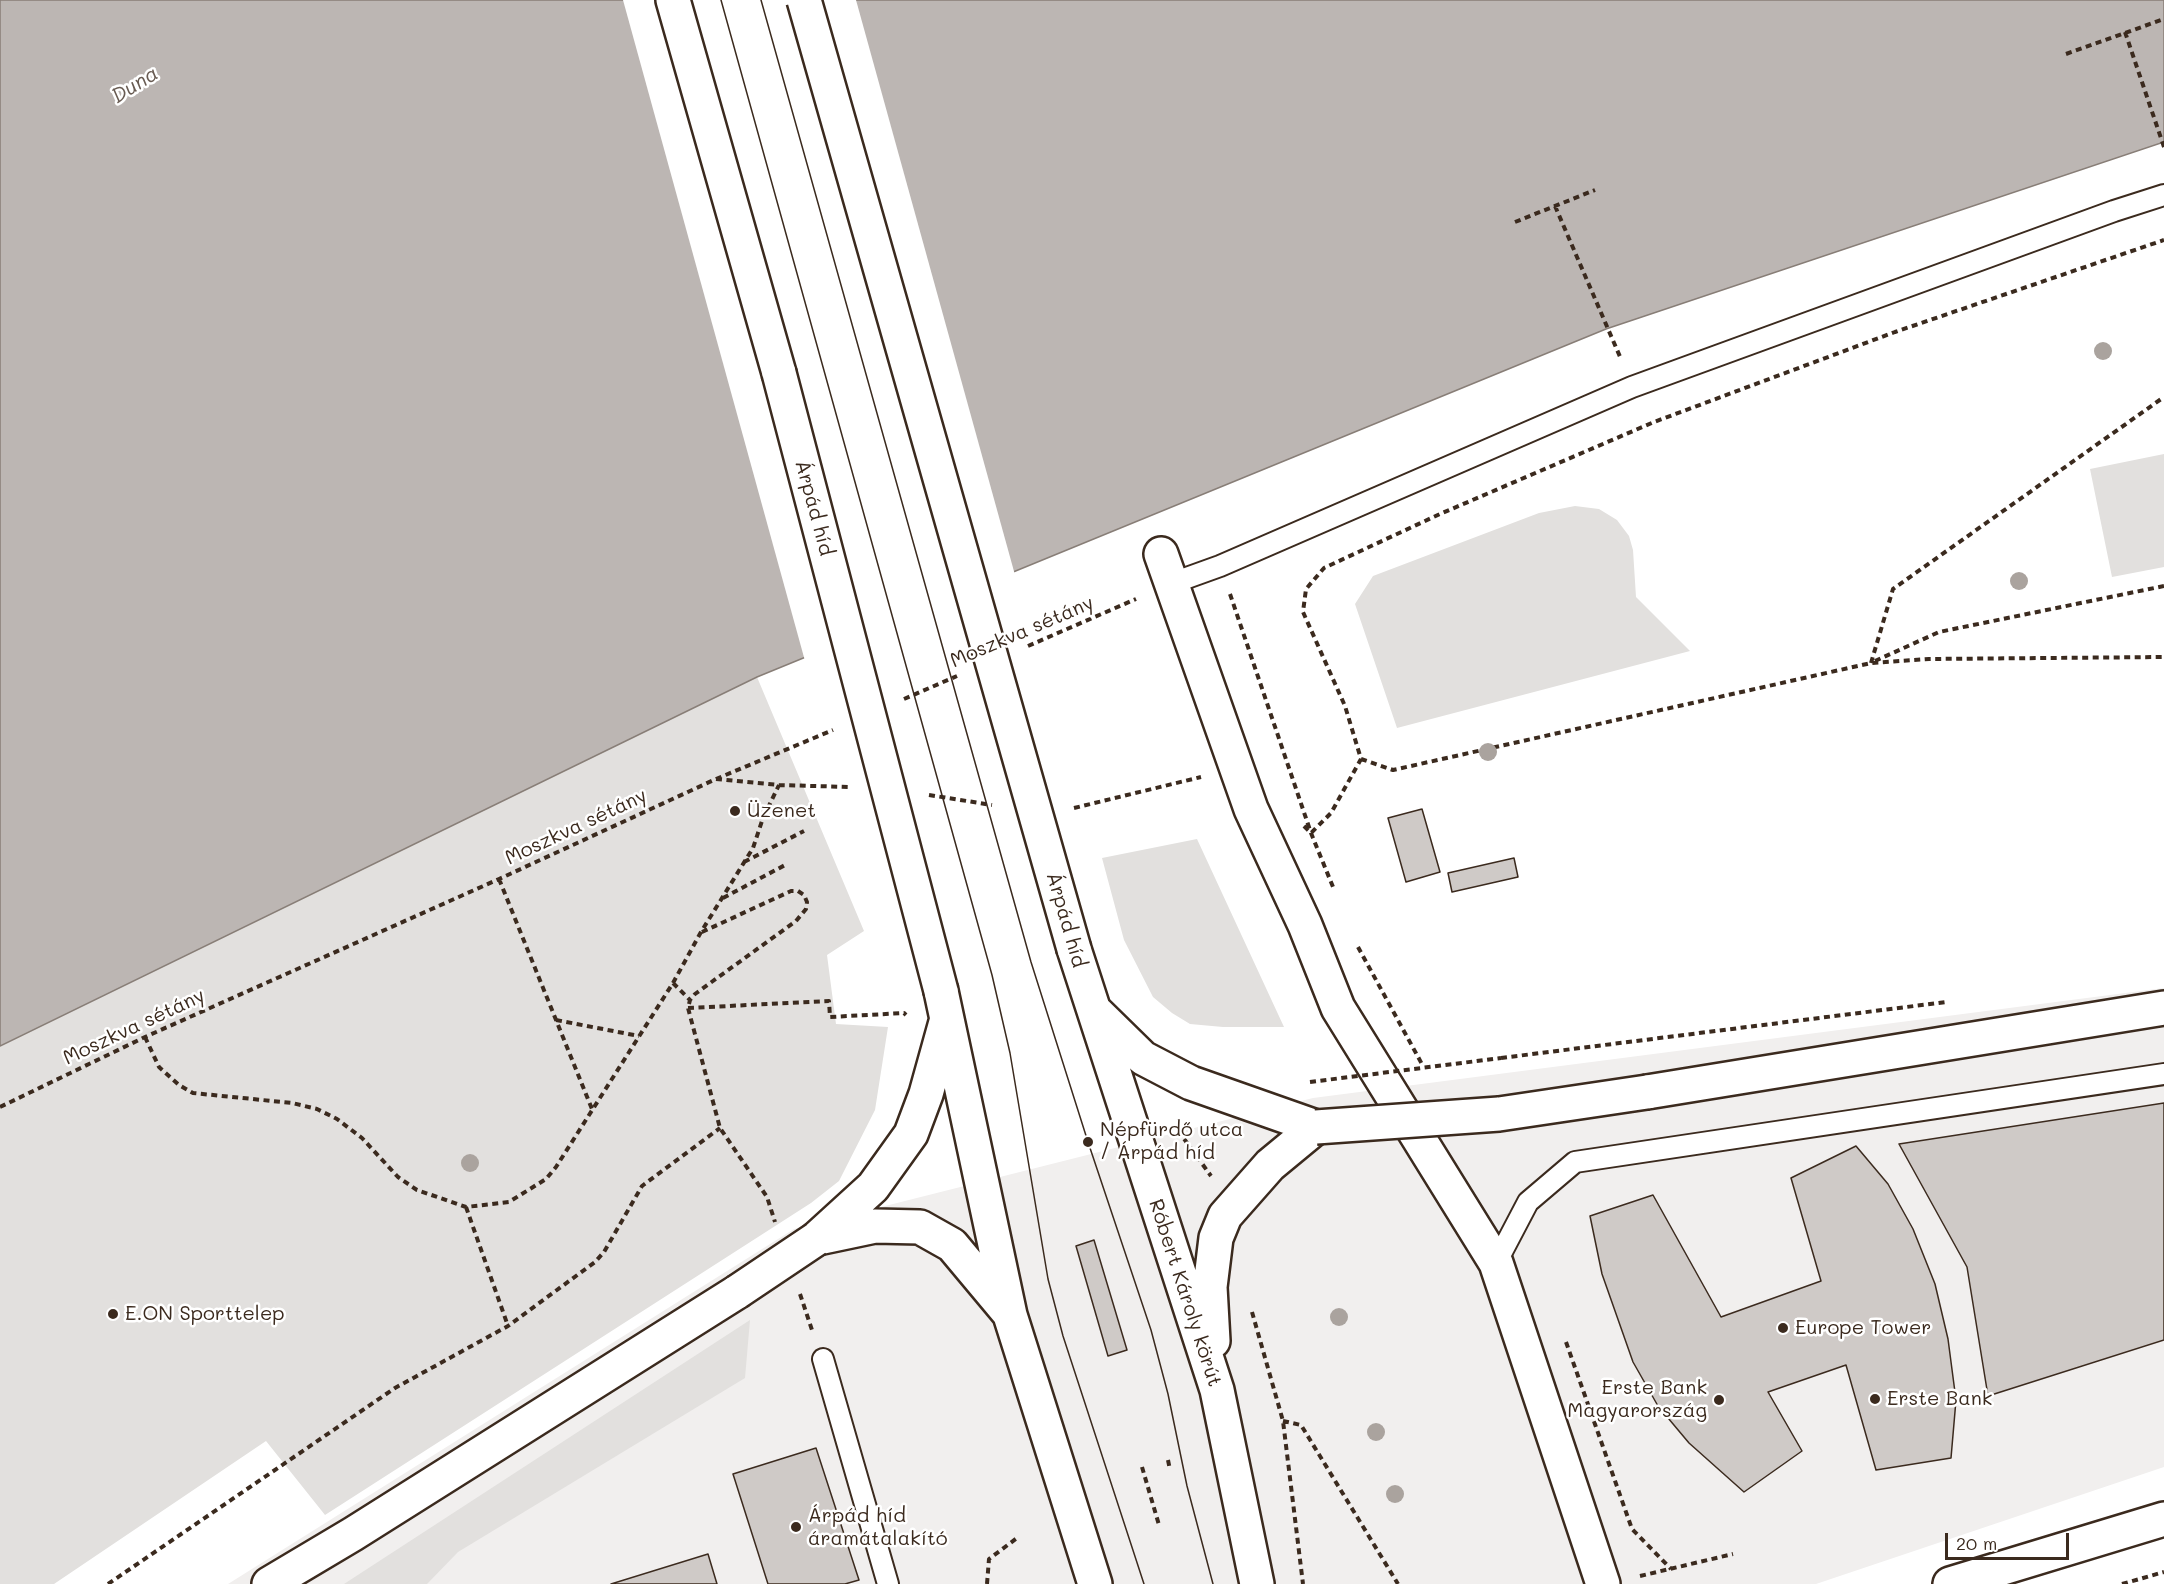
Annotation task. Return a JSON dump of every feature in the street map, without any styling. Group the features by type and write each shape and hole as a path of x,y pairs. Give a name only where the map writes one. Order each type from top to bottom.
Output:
{"main road":[{"name":"Árpád híd","path":"673,0 779,373 944,1004"},
{"name":"Árpád híd","path":"804,0 1092,1008"},
{"path":"1166,569 1251,809 1305,925 1338,1008 1496,1263 1604,1584"},
{"path":"269,1584 353,1534 737,1292 816,1239 873,1187 911,1134 926,1094 944,1004"},
{"path":"944,1004 1010,1315 1095,1584"},
{"path":"1092,1008 1143,1058 1191,1083 1316,1127 1499,1114 2164,1008"},
{"name":"Róbert Károly körút","path":"1092,1008 1217,1390 1257,1584"},
{"path":"1217,1390 1210,1287 1216,1238 1225,1216 1270,1164 1316,1127"},
{"path":"816,1239 876,1226 920,1227 952,1245 1010,1315"},
{"path":"1950,1584 2164,1520"}],"lane":[{"path":"1166,569 1220,566 1632,387 2103,215 2164,195"},
{"path":"1496,1263 1528,1202 1575,1162 2164,1074"},
{"path":"823,1359 888,1584"}],"path":[{"path":"2066,54 2164,19"},
{"path":"2125,32 2164,147"},
{"path":"1515,222 1595,190"},
{"path":"1556,206 1616,348"},
{"path":"1311,832 1331,813 1361,759 1345,706 1303,612 1306,589 1324,568 1440,514 1654,422 1895,332 2164,240"},
{"path":"1871,663 1893,589 2164,397"},
{"path":"1220,566 1311,832 1337,898"},
{"name":"Moszkva sétány","path":"1017,650 1166,569"},
{"path":"1871,663 1939,632 2164,586"},
{"path":"1361,759 1393,770 1871,663 1929,659 2164,657"},
{"name":"Moszkva sétány","path":"897,702 962,674"},
{"name":"Moszkva sétány","path":"0,1107 146,1037 716,779 842,726"},
{"path":"1074,808 1236,769"},
{"path":"146,1037 159,1067 193,1093 292,1103 317,1109 337,1119 362,1138 398,1177 417,1190 466,1208 509,1202 546,1179 556,1167 674,983 701,932 753,848 763,818 779,785"},
{"path":"1303,825 1311,832"},
{"path":"744,863 804,831"},
{"path":"722,898 787,864"},
{"path":"499,879 592,1109"},
{"path":"701,932 791,891 798,891 804,895 807,902 806,909 796,921 695,994 688,1008 720,1128 767,1197 778,1229"},
{"path":"1355,941 1428,1076"},
{"path":"674,983 690,1000"},
{"path":"688,1008 830,1001 830,1017 904,1013"},
{"path":"1310,1082 1951,1001"},
{"path":"556,1020 639,1036"},
{"path":"1191,1083 1178,1121 1180,1129 1182,1136 1210,1173 1225,1216"},
{"path":"108,1584 395,1388 508,1326 595,1262 604,1252 642,1186 720,1128"},
{"path":"466,1208 508,1326"},
{"path":"796,1283 823,1359"},
{"path":"1251,1307 1283,1421 1303,1584"},
{"path":"1564,1338 1632,1529 1671,1569"},
{"path":"1283,1421 1301,1425 1398,1584"},
{"path":"1168,1460 1170,1470"},
{"path":"1142,1467 1159,1525"},
{"path":"987,1584 989,1559 1017,1538"},
{"path":"1639,1576 1732,1554"},
{"path":"2122,1584 2164,1572"}],"shaded area":[{"path":"2164,454 2164,567 2112,577 2090,469"},
{"path":"1575,506 1599,509 1617,520 1629,536 1633,550 1636,597 1690,651 1397,728 1355,604 1373,576 1539,513"},
{"path":"757,677 864,931 827,955 836,1024 888,1027 875,1110 839,1181 811,1203 325,1515 266,1441 54,1584 0,1584 0,1046"},
{"path":"1197,839 1284,1027 1223,1027 1190,1024 1153,997 1124,940 1102,858"},
{"path":"2164,988 2164,1467 1816,1584 228,1584 794,1229 1313,1098"},
{"path":"750,1320 745,1378 458,1552 427,1584 344,1584"}],"water":[{"name":"Duna","path":"0,0 2164,0 2164,142 1606,329 757,677 0,1046"}],"pier":[{"path":"623,0 856,0 1015,575 805,661"}],"building":[{"path":"1422,809 1440,872 1406,882 1388,818"},
{"path":"1514,858 1518,877 1452,892 1448,873"},
{"path":"2164,1103 2164,1340 1988,1396 1967,1267 1899,1144"},
{"name":"Europe Tower","path":"1856,1146 1888,1184 1913,1229 1935,1284 1948,1339 1956,1400 1951,1458 1876,1470 1846,1365 1768,1392 1802,1451 1744,1492 1689,1443 1658,1406 1633,1362 1602,1274 1590,1216 1653,1195 1721,1317 1821,1281 1791,1178"},
{"path":"1094,1240 1127,1350 1108,1356 1076,1246"},
{"name":"Árpád híd áramátalakító","path":"816,1448 859,1580 845,1584 768,1584 733,1474"},
{"path":"708,1554 717,1584 611,1584"}],"tram line":[{"path":"721,0 992,975 1010,1053 1048,1279 1063,1336 1144,1584"},
{"path":"761,0 1031,962 1151,1330 1168,1394 1187,1486 1213,1584"}],"place":[{"name":"Üzenet","path":"735,811"},
{"name":"Népfürdő utca / Árpád híd","path":"1088,1142"},
{"name":"E.ON Sporttelep","path":"113,1314"},
{"name":"Europe Tower","path":"1783,1328"},
{"name":"Erste Bank","path":"1875,1399"},
{"name":"Erste Bank Magyarország","path":"1719,1400"},
{"name":"Árpád híd áramátalakító","path":"796,1527"}]}
